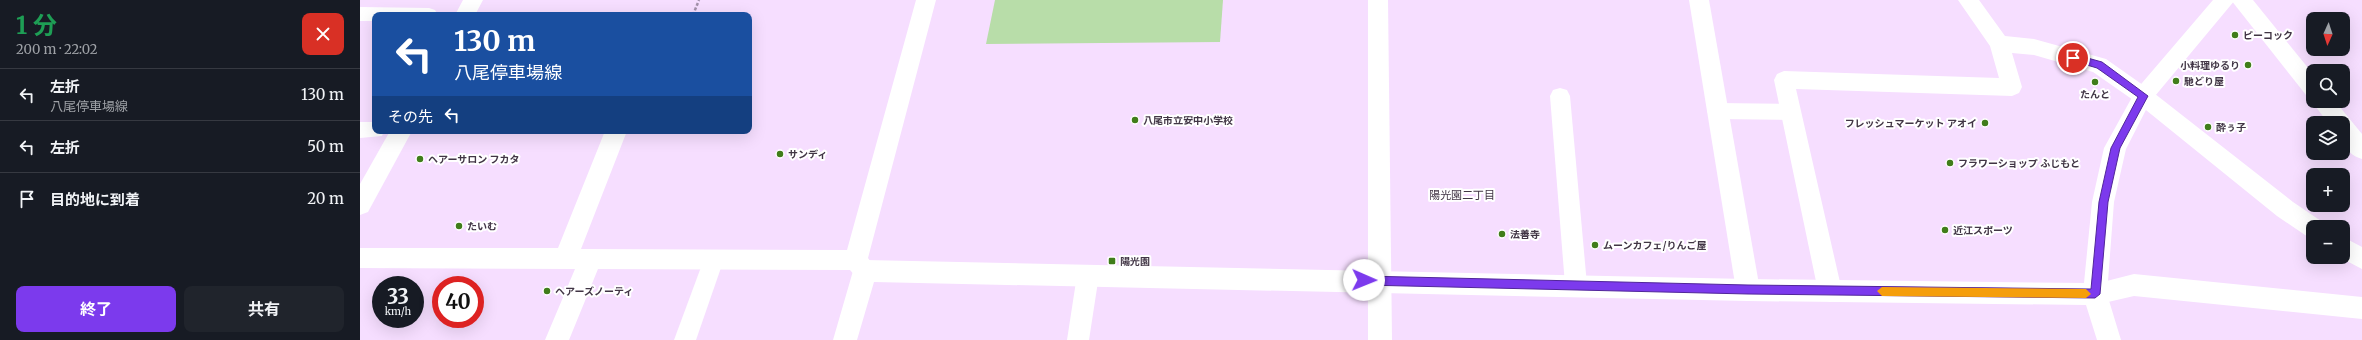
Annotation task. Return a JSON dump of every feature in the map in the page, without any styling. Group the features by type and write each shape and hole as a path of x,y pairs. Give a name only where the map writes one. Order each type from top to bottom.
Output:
{"street":[{"path":"467,12 473,0"},
{"path":"845,340 860,266 926,0"},
{"path":"1378,0 1380,340"},
{"path":"1698,0 1748,290"},
{"path":"1830,291 1784,80 2012,87 1999,43 1968,0"},
{"path":"2109,340 2095,294 2103,202 2115,148 2144,96 2225,0"},
{"path":"2242,0 2306,80"},
{"path":"1999,43 2034,47 2099,65 2144,96 2285,209 2306,223"},
{"path":"2328,108 2334,116"},
{"path":"360,204 399,134"},
{"path":"565,259 615,134"},
{"path":"2350,135 2362,150"},
{"path":"2350,251 2362,259"},
{"path":"360,258 714,259 1088,275 1379,280 1748,290 2095,294 2134,285 2362,308"},
{"path":"557,340 591,259"}],"lane":[{"path":"360,14 372,14"},
{"path":"1560,96 1576,285"},
{"path":"1717,111 1790,112"},
{"path":"360,130 372,130"},
{"path":"685,340 714,259"},
{"path":"1078,340 1088,275"}],"path":[{"path":"694,12 699,0"}],"green space":[{"path":"995,0 1223,0 1220,42 986,44"}],"slow traffic":[{"path":"1882,291 2086,294"}],"place":[{"name":"ピーコック","path":"2235,35"},
{"name":"小料理ゆるり","path":"2248,65"},
{"name":"馳どり屋","path":"2176,81"},
{"name":"たんと","path":"2095,82"},
{"name":"八尾市立安中小学校","path":"1135,120"},
{"name":"フレッシュマーケット アオイ","path":"1985,123"},
{"name":"酔ぅ子","path":"2208,127"},
{"name":"サンディ","path":"780,154"},
{"name":"ヘアーサロン フカタ","path":"420,159"},
{"name":"フラワーショップ ふじもと","path":"1950,163"},
{"name":"たいむ","path":"459,226"},
{"name":"近江スポーツ","path":"1945,230"},
{"name":"法善寺","path":"1502,234"},
{"name":"ムーンカフェ/りんご屋","path":"1595,245"},
{"name":"陽光園","path":"1112,261"},
{"name":"ヘアーズノーティ","path":"547,291"}],"district":[{"name":"陽光園二丁目","path":"1462,195"}],"route":[{"path":"1364,280 1748,290 2095,294 2103,202 2115,148 2144,96 2099,65 2073,58"}]}
